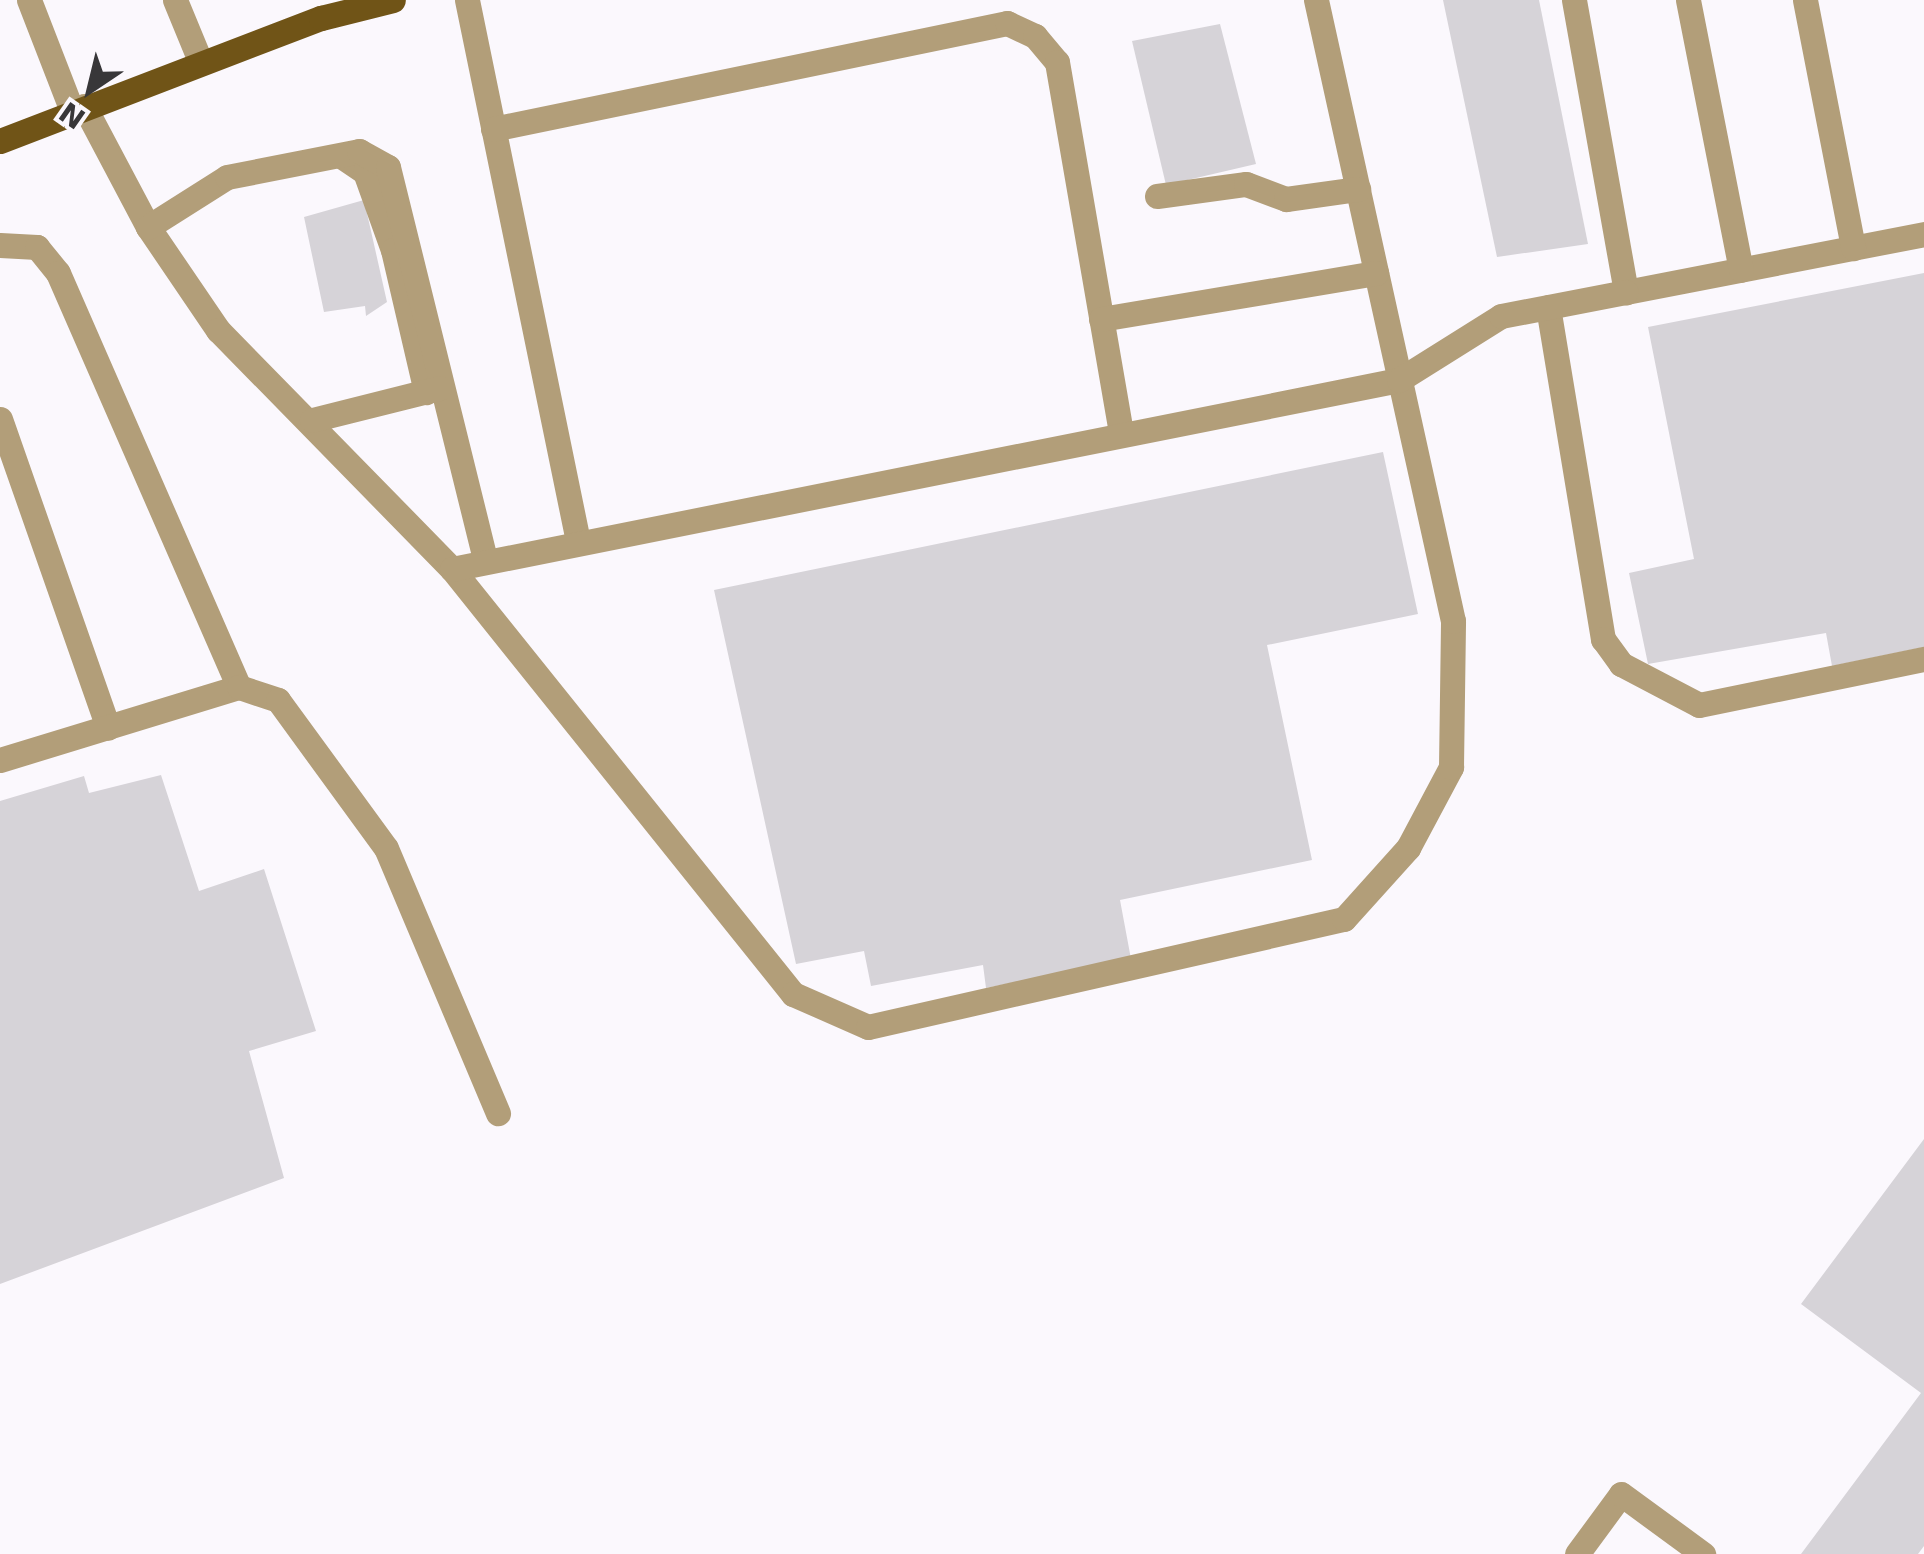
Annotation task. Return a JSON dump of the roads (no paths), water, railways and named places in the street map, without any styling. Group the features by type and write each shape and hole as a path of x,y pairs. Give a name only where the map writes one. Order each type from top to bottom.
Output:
{"main road":[{"path":"0,141 201,63 318,9 393,0"}],"lane":[{"path":"29,0 78,109 148,228 218,330 312,420 452,568 793,994 868,1027 1344,920 1408,848 1451,767 1453,621 1316,0"},
{"path":"175,0 201,63"},
{"path":"466,0 578,541"},
{"path":"1574,0 1626,292"},
{"path":"1688,0 1741,270"},
{"path":"1804,0 1853,248"},
{"path":"493,129 1008,23 1035,36 1056,62 1121,434"},
{"path":"148,228 227,177 358,151 388,168 435,390 485,558"},
{"path":"1157,196 1246,184 1286,199 1358,189"},
{"path":"452,568 485,558 1399,380 1501,316 1924,234"},
{"path":"0,245 36,247 58,272 239,687"},
{"path":"1101,319 1376,273"},
{"path":"1548,307 1603,639 1622,664 1699,705 1924,659"},
{"path":"312,420 435,390"},
{"path":"0,419 108,728"},
{"path":"0,760 239,687 278,700 386,848 498,1114"},
{"path":"1577,1554 1622,1494 1703,1554"}]}
